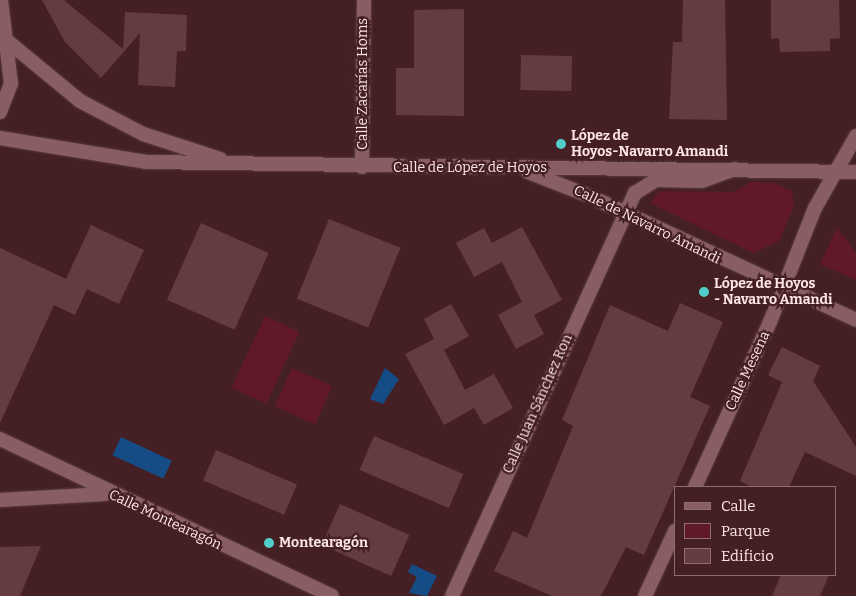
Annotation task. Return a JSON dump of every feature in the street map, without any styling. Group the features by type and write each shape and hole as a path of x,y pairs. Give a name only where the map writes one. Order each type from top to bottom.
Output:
{"street":[{"path":"0,112 12,84 2,37 1,0"},
{"name":"Calle Zacarías Homs","path":"362,167 364,0"},
{"name":"Calle de López de Hoyos","path":"2,37 80,102 143,134 234,164"},
{"name":"Calle Mesena","path":"695,486 833,171 856,136"},
{"name":"Calle de López de Hoyos","path":"0,138 146,162 520,170 636,165 856,172"},
{"name":"Calle de López de Hoyos","path":"625,213 646,183 702,181 736,169"},
{"name":"Calle de Navarro Amandi","path":"520,170 625,213 782,288 856,320"},
{"name":"Calle Juan Sánchez Ron","path":"452,596 625,213"},
{"name":"Calle Montearagón","path":"0,439 108,494 332,596"},
{"path":"0,500 108,494"},
{"path":"645,596 674,533"}],"green space":[{"path":"751,182 775,183 792,191 794,206 779,241 753,253 650,203 659,191 735,192"},
{"path":"837,228 856,253 856,280 820,264"},
{"path":"265,316 299,332 266,404 232,388"},
{"path":"292,368 332,386 315,424 275,406"}],"water":[{"path":"385,368 399,379 383,404 370,399"},
{"path":"121,437 172,461 163,479 113,455"},
{"path":"412,564 437,576 427,596 409,593 417,577 408,572"}],"building":[{"path":"42,0 64,0 123,49 125,12 187,15 186,51 177,51 175,87 138,85 140,33 101,78 65,42"},
{"path":"683,0 725,0 727,120 669,119 673,42 682,42"},
{"path":"771,0 839,0 840,38 830,39 830,51 780,52 779,38 771,39"},
{"path":"464,9 464,116 396,115 396,68 414,68 414,10"},
{"path":"521,55 572,56 571,91 520,90"},
{"path":"329,219 400,248 368,328 297,299"},
{"path":"201,223 269,253 234,330 167,300"},
{"path":"91,225 144,250 119,304 87,289 75,315 54,305 0,423 0,248 66,279"},
{"path":"522,227 562,300 534,315 544,334 516,349 498,315 522,302 502,262 474,277 456,243 484,228 492,243"},
{"path":"680,303 723,322 690,397 710,406 644,555 626,547 601,596 552,596 494,571 513,531 527,538 573,426 562,420 610,305 668,331"},
{"path":"451,304 469,336 444,350 465,390 494,374 513,408 484,425 474,408 444,425 405,354 434,339 424,319"},
{"path":"782,347 820,366 813,381 856,447 856,476 805,452 789,486 750,486 740,481 782,382 768,375"},
{"path":"374,436 463,474 449,508 360,470"},
{"path":"216,450 297,484 284,515 203,480"},
{"path":"340,504 409,535 391,576 322,545"},
{"path":"41,546 20,596 0,596 0,547"},
{"path":"781,576 829,576 820,596 772,596"}],"place":[{"name":"López de Hoyos-Navarro Amandi","path":"561,144"},
{"name":"López de Hoyos - Navarro Amandi","path":"704,292"},
{"name":"Montearagón","path":"269,543"}]}
